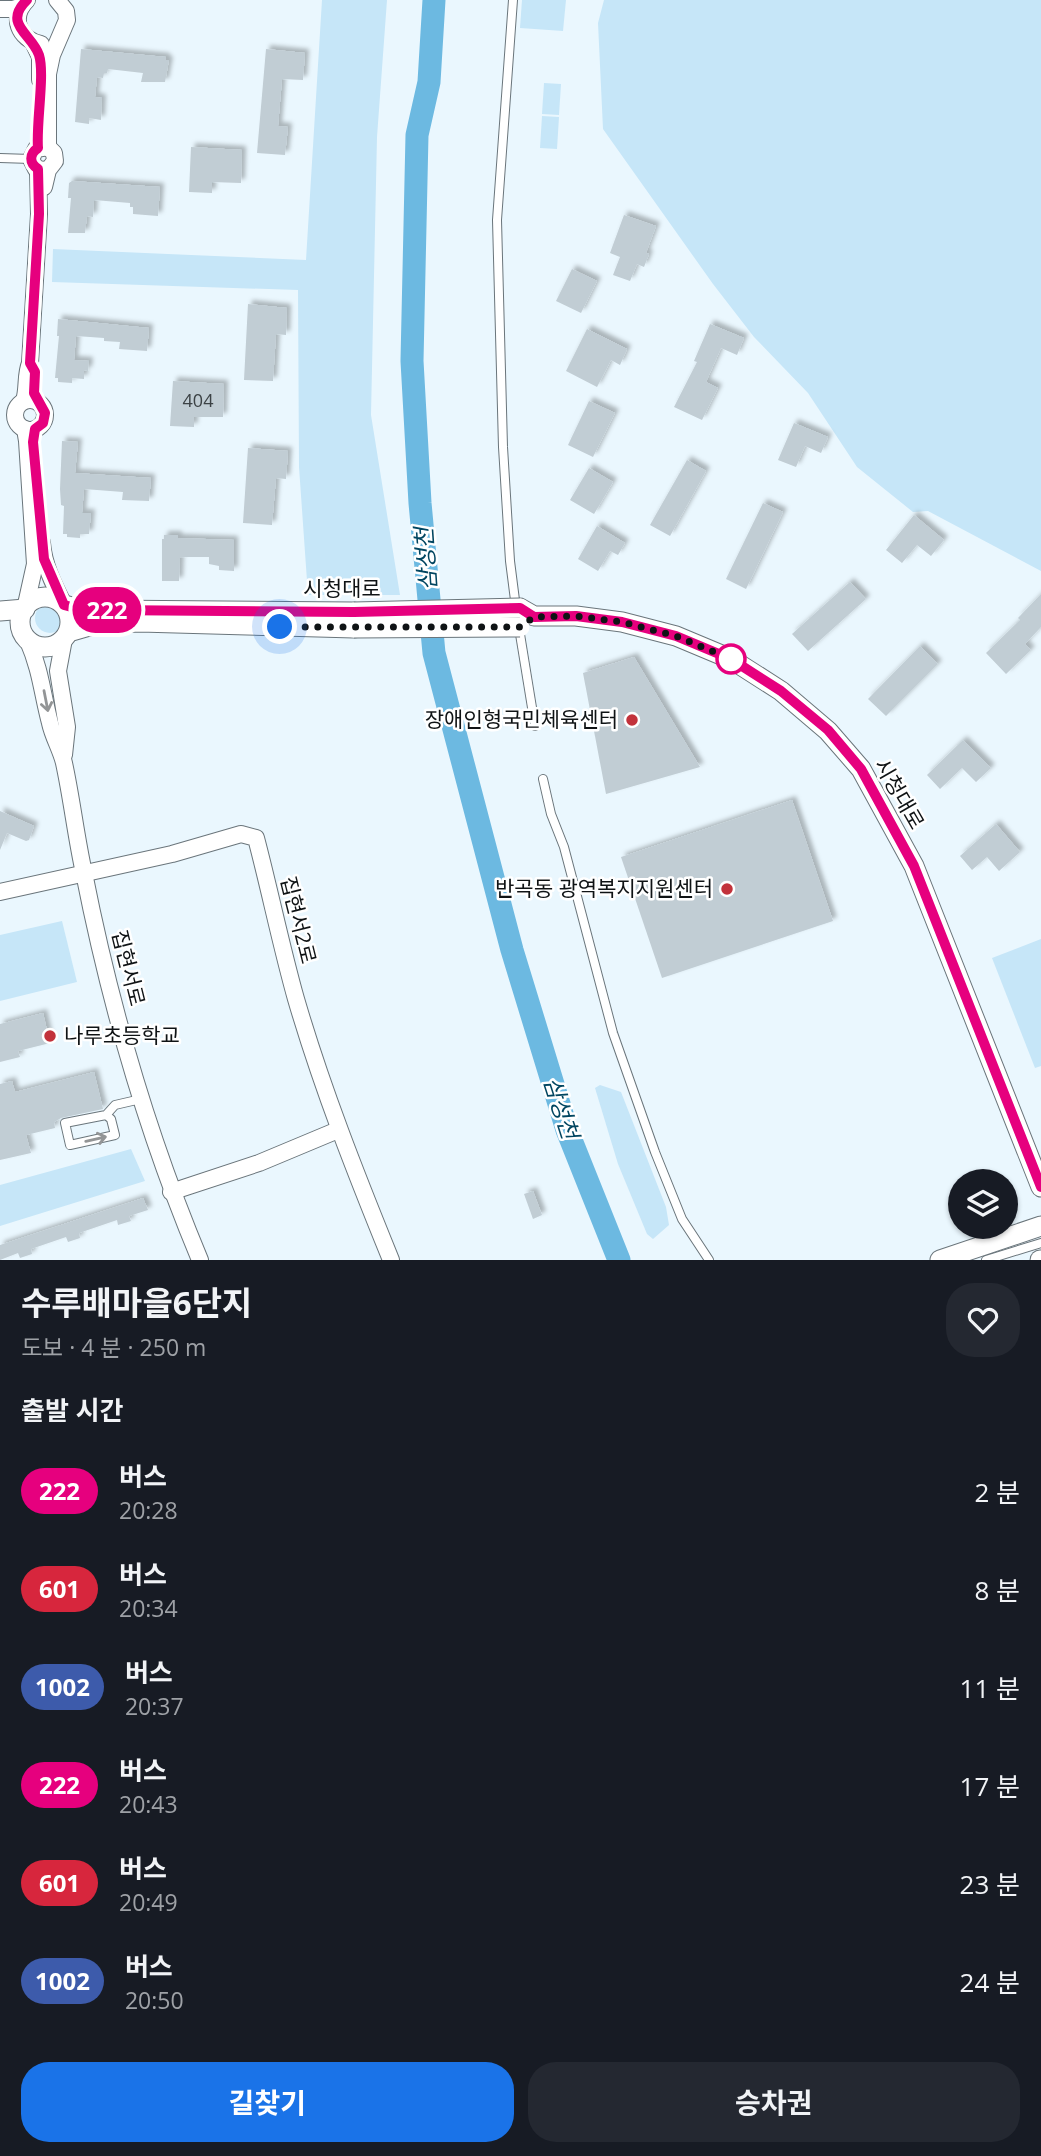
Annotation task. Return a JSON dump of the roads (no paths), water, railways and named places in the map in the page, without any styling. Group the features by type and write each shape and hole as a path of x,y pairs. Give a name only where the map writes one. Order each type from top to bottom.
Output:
{"street":[{"path":"40,159 48,74 52,55 67,20 60,1"},
{"path":"25,3 18,16 20,28 26,38 33,42 48,43 62,34"},
{"path":"0,9 13,9 25,3"},
{"path":"0,17 20,28"},
{"path":"31,401 44,408 45,418 40,427 30,429 20,426 16,417 17,408 31,401 35,372 30,363 39,214 40,57 33,42"},
{"path":"0,627 44,647 54,646 67,636 71,620 44,559 30,429"},
{"path":"25,609 35,553 30,429"},
{"path":"26,639 19,619 22,611 34,600 50,597 64,605"},
{"name":"시청대로","path":"64,605 79,609 354,620"},
{"path":"0,611 25,609"},
{"name":"시청대로","path":"67,636 100,623 127,622 587,617 622,622 676,636 731,659 781,691 828,730 861,769 914,866 1041,1187"},
{"name":"집현서로","path":"64,761 67,727 58,671 67,636"},
{"name":"집현서로","path":"26,639 39,665 50,725 64,761 83,873 102,956 141,1099 171,1192 200,1260"},
{"name":"집현서2로","path":"0,892 172,854 241,834 256,838 295,996 338,1130 391,1260"},
{"path":"171,1192 259,1163 338,1130"},
{"path":"940,1260 1041,1226"}],"lane":[{"path":"513,0 498,220 499,345 510,561 535,726"},
{"path":"0,158 40,159"},
{"path":"543,779 618,1046 682,1219 709,1260"},
{"path":"106,1115 111,1119 115,1135 70,1145 65,1124 106,1115 115,1105 141,1099"},
{"path":"986,1260 1041,1243"}],"water":[{"path":"578,1153 586,1156 599,1192 595,1199 586,1194 574,1164"}],"waterway":[{"name":"삼성천","path":"434,0 429,82 417,135 412,361 420,503 434,653 512,950 567,1130 619,1260"}],"place":[{"name":"장애인형국민체육센터","path":"632,720"},
{"name":"반곡동 광역복지지원센터","path":"727,889"},
{"name":"나루초등학교","path":"50,1036"}]}
